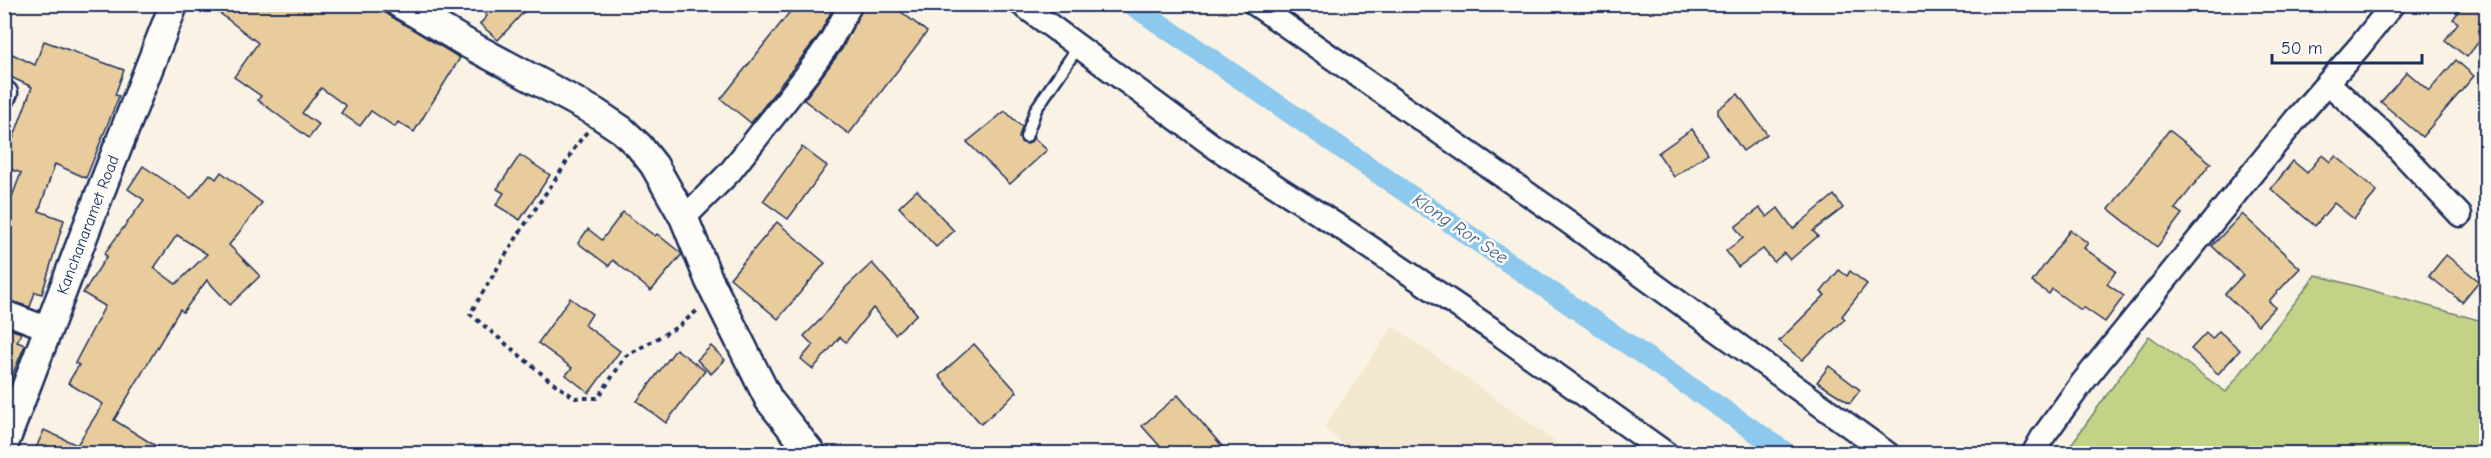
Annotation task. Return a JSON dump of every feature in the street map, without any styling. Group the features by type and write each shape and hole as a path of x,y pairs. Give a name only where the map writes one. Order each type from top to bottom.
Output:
{"street":[{"name":"Kanchanaramet Road","path":"4,445 174,4"},
{"path":"400,4 468,44 600,115 622,130 648,156 684,218 714,290 769,400 812,453"},
{"path":"684,218 730,172 800,83 830,42 850,4"},
{"path":"1021,4 1216,148 1493,329 1667,453"},
{"path":"1255,4 1567,221 1786,382 1888,453"},
{"path":"2033,453 2082,383 2296,119 2393,4"},
{"path":"2328,83 2384,134 2460,214"},
{"path":"4,312 49,329"}],"lane":[{"path":"1026,137 1036,108 1078,47"}],"path":[{"path":"600,115 597,123 576,144 565,165 498,265 470,314 548,379 575,398 598,398 626,357 679,326 699,309 714,290"}],"shaded area":[{"path":"1393,326 1571,453 1355,453 1324,428"}],"green space":[{"path":"2316,275 2486,322 2486,453 2065,453 2149,336 2226,392"}],"building":[{"path":"208,4 371,4 460,58 414,132 398,122 395,127 371,111 360,126 341,113 346,106 321,88 302,113 319,125 309,138 258,100 261,96 234,77 258,43"},
{"path":"475,4 531,4 498,40 480,24 487,16"},
{"path":"796,4 835,4 819,35 751,123 721,99"},
{"path":"864,4 891,4 927,32 849,134 804,100 842,49"},
{"path":"2464,4 2487,4 2487,31 2467,57 2445,40 2458,23 2453,19"},
{"path":"44,41 124,70 115,95 119,96 86,178 55,164 39,211 64,220 42,294 35,292 30,307 4,299 4,200 10,202 21,173 4,167 4,164 32,87 4,74 4,50 35,65"},
{"path":"2456,60 2474,76 2422,137 2381,102 2407,72 2429,91"},
{"path":"1738,94 1767,134 1743,151 1718,115 1718,109"},
{"path":"1005,111 1022,127 1019,138 1021,142 1028,144 1034,138 1047,150 1010,184 967,142"},
{"path":"1692,129 1708,153 1674,177 1658,153"},
{"path":"2169,130 2211,163 2175,209 2182,214 2157,247 2109,209"},
{"path":"802,147 827,166 788,219 763,201"},
{"path":"520,155 550,175 520,220 496,205 504,193 497,189"},
{"path":"2322,155 2330,162 2336,156 2377,191 2354,219 2334,203 2315,226 2271,189 2293,161 2307,173"},
{"path":"143,166 191,198 210,174 216,179 221,172 262,203 229,245 260,276 230,305 207,280 183,312 180,309 114,420 167,453 49,453 36,448 44,430 77,445 103,404 68,383 79,365 75,363 105,306 83,293 107,256 104,254 144,200 128,189","holes":["177,235 207,254 176,284 154,268"]},
{"path":"917,190 954,231 936,247 899,207"},
{"path":"1834,195 1843,208 1813,231 1818,236 1790,260 1784,253 1774,262 1763,249 1738,267 1726,251 1743,238 1735,227 1760,208 1767,217 1778,208 1793,229"},
{"path":"623,212 682,254 651,291 613,260 609,266 578,243 588,229 602,240"},
{"path":"2242,214 2300,268 2269,301 2275,307 2258,325 2225,294 2243,275 2212,246"},
{"path":"777,222 825,263 778,319 730,278"},
{"path":"2070,230 2088,243 2084,248 2116,271 2107,284 2124,296 2105,322 2083,307 2081,310 2052,289 2049,294 2032,282"},
{"path":"2446,255 2479,281 2462,302 2429,276"},
{"path":"872,263 917,314 895,334 873,308 846,342 840,337 813,369 801,359 813,345 804,336 846,287"},
{"path":"1839,270 1847,276 1850,271 1867,284 1842,316 1845,319 1802,360 1779,341 1825,295 1821,292"},
{"path":"570,298 592,314 585,325 620,351 589,393 566,375 572,368 538,343"},
{"path":"4,327 21,333 17,342 25,345 5,392"},
{"path":"2219,331 2240,350 2218,374 2191,349 2206,333 2212,339"},
{"path":"974,344 1017,392 981,424 939,376"},
{"path":"711,346 725,360 711,374 697,360"},
{"path":"676,349 705,371 666,423 637,401"},
{"path":"1829,366 1860,390 1850,403 1817,382"},
{"path":"1178,395 1228,453 1166,453 1142,426"}],"waterway":[{"name":"Klong Ror See","path":"1131,4 1788,454"}]}
